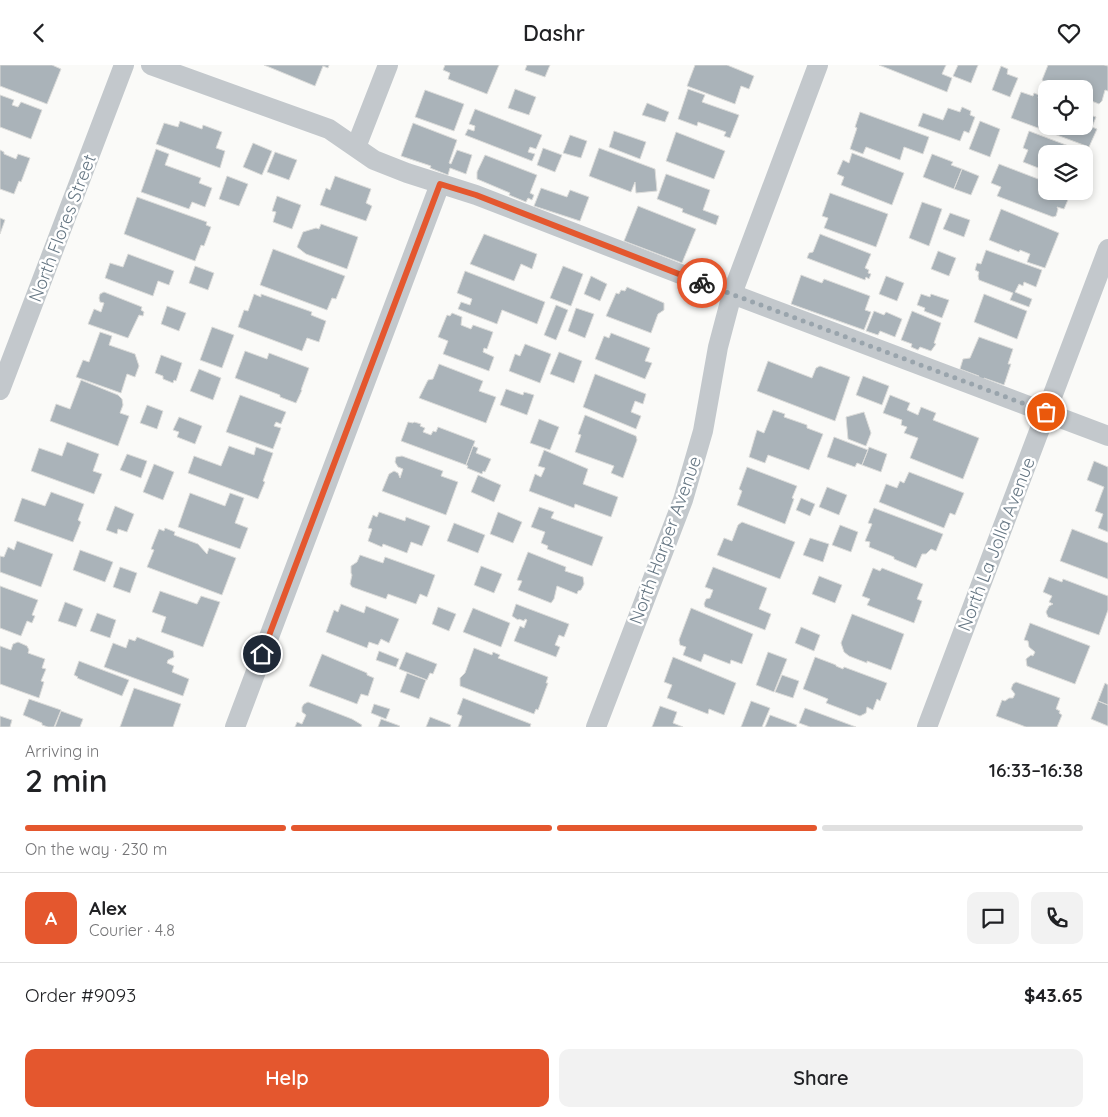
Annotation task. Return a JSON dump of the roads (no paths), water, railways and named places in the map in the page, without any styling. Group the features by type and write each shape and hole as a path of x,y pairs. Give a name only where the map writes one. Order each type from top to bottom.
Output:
{"street":[{"name":"North Flores Street","path":"0,390 124,65"},
{"path":"151,65 329,129 374,160 407,173 476,195 1108,436"},
{"path":"356,147 388,65"},
{"name":"North Harper Avenue","path":"596,727 683,500 703,431 718,347 732,294 818,65"},
{"path":"235,727 440,184"},
{"name":"North La Jolla Avenue","path":"927,727 1108,249"}]}
